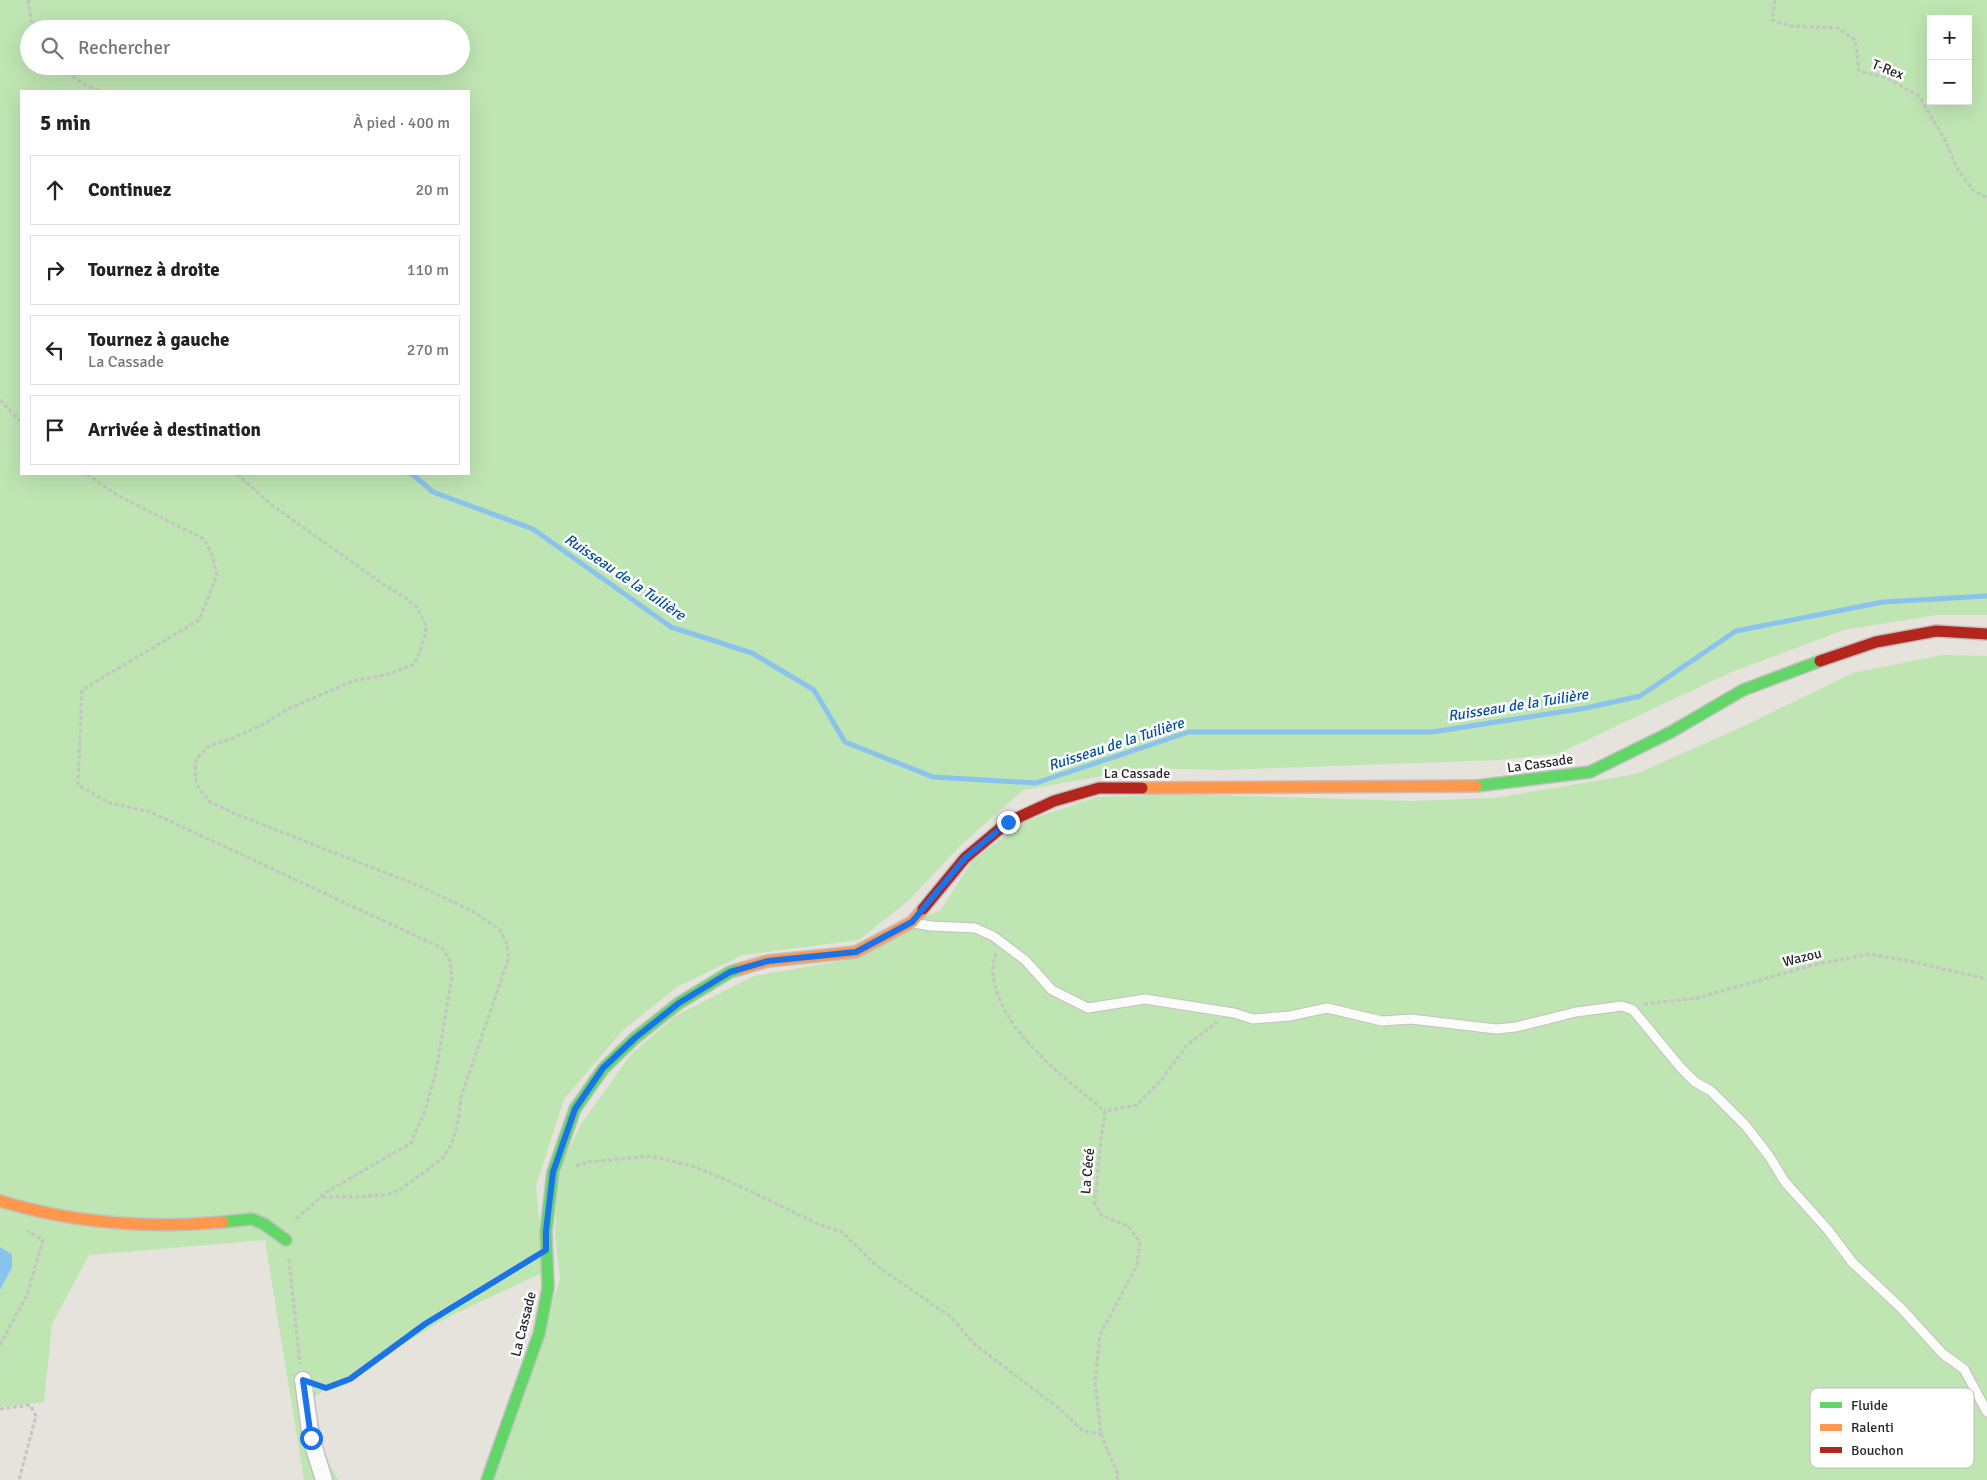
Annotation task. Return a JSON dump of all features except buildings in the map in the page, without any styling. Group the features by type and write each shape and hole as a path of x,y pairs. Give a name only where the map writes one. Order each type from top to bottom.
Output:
{"street":[{"name":"La Cassade","path":"487,1480 539,1334 548,1288 546,1231 553,1172 575,1109 603,1068 635,1038 679,1003 730,972 768,961 856,952 912,922 965,858 1008,822 1054,801 1099,788 1484,786 1590,772 1671,732 1743,690 1816,662 1876,642 1936,631 1987,634"},
{"path":"0,1201 54,1215 164,1226 252,1218 286,1240"},
{"path":"303,1380 311,1438 324,1480"}],"lane":[{"path":"912,922 931,926 975,928 995,937 1025,960 1052,990 1088,1008 1145,999 1253,1018 1290,1016 1327,1008 1382,1021 1411,1018 1496,1030 1576,1012 1622,1006 1632,1010 1680,1068 1695,1082 1711,1091 1746,1126 1769,1156 1785,1182 1828,1230 1852,1262 1902,1308 1942,1354 1964,1368 1987,1412"}],"path":[{"path":"28,0 31,20"},
{"name":"T-Rex","path":"1775,0 1772,20 1790,26 1838,28 1854,40 1859,71 1887,78 1919,96 1945,140 1958,170 1973,190 1987,198"},
{"path":"70,75 97,90"},
{"path":"0,400 20,421"},
{"path":"88,475 117,495 204,539 212,555 217,575 199,620 82,690 78,785 109,802 148,811 442,948 450,961 452,977 436,1071 426,1108 411,1143 341,1182 320,1197 286,1228 298,1356 303,1380 326,1388 350,1379 425,1324 546,1250"},
{"path":"238,475 273,506 418,608 426,626 425,637 414,664 389,674 353,682 286,710 262,725 209,746 196,759 194,778 200,789 210,802 232,813 422,887 476,914 500,930 506,942 509,957 461,1097 458,1122 452,1143 442,1159 401,1189 390,1194 360,1198 320,1197"},
{"path":"995,937 997,948 992,969 994,985 1017,1030 1047,1063 1105,1112 1137,1105 1162,1079 1187,1045 1228,1013"},
{"name":"Wazou","path":"1622,1006 1698,998 1813,965 1870,954 1987,979"},
{"name":"La Cécé","path":"1105,1112 1095,1204 1102,1216 1128,1226 1140,1242 1138,1265 1100,1335 1095,1383 1101,1434 1118,1475 1118,1480"},
{"path":"553,1172 589,1162 651,1156 695,1167 729,1181 818,1224 842,1232 877,1266 951,1316 974,1344 1049,1400 1082,1431 1101,1434"},
{"path":"0,1345 27,1295 43,1240 26,1230"},
{"path":"0,1409 30,1405 36,1416 19,1480"}],"green space":[{"path":"0,0 1987,0 1987,615 1936,615 1844,630 1729,673 1557,754 1498,760 1222,770 1147,768 1023,790 961,845 909,900 859,940 743,955 677,987 623,1030 564,1099 536,1186 544,1272 448,1317 314,1397 325,1456 338,1480 304,1480 265,1240 89,1255 52,1324 44,1402 0,1407 0,1290 12,1268 12,1254 0,1247"},
{"path":"1942,655 1987,656 1987,1480 494,1480 519,1412 560,1279 555,1235 558,1172 581,1124 631,1054 677,1015 754,976 846,960 928,915 940,911 972,861 1023,822 1097,797 1184,794 1412,801 1495,798 1636,774 1744,726 1853,673"}],"water":[{"path":"0,1247 12,1254 12,1268 0,1290"}],"waterway":[{"name":"Ruisseau de la Tuilière","path":"413,475 433,492 533,529 671,627 752,653 814,690 845,742 933,777 1036,783 1189,732 1432,732 1586,708 1640,696 1736,631 1883,602 1987,596"}],"traffic: fast":[{"path":"1476,786 1590,772 1671,732 1743,690 1820,661"},
{"path":"487,1480 539,1334 548,1288 546,1231 553,1172 575,1109 603,1069 635,1038 679,1003 730,972 740,969"},
{"path":"223,1222 252,1219 264,1224 286,1240"}],"traffic: slow":[{"path":"1142,788 1476,786"},
{"path":"740,969 768,961 856,952 912,922 923,909"},
{"path":"0,1201 55,1215 111,1222 167,1225 223,1222"}],"traffic: jam":[{"path":"1820,661 1876,642 1936,631 1987,634"},
{"path":"923,909 965,858 1008,822 1054,801 1099,788 1142,788"}],"route":[{"path":"311,1438 303,1380 326,1388 350,1379 425,1324 546,1250 546,1231 553,1172 575,1109 603,1068 635,1038 679,1003 730,972 768,961 856,952 912,922 965,858 1008,822"}]}
